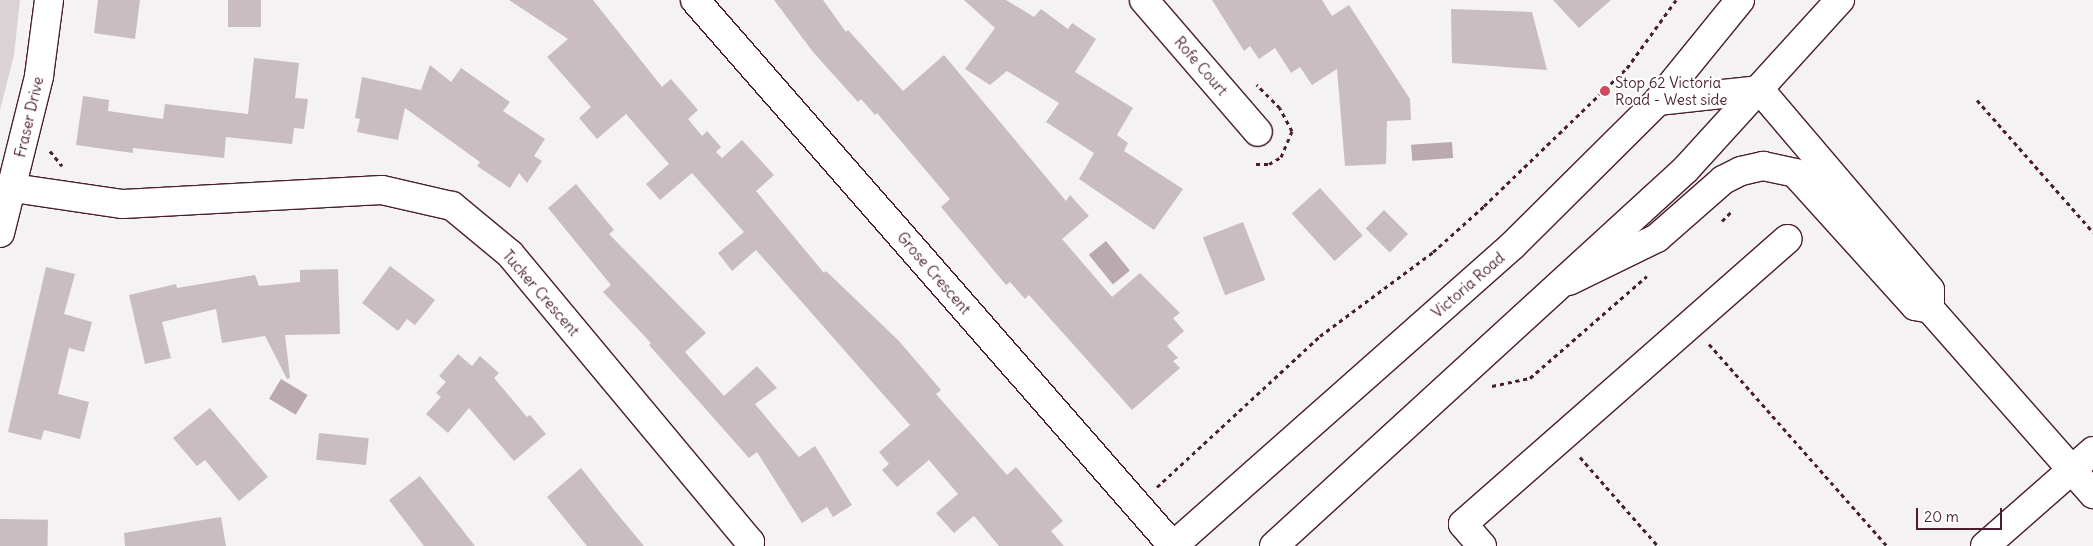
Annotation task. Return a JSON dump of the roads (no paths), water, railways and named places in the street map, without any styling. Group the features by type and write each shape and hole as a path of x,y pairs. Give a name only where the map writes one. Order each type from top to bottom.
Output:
{"main road":[{"name":"Fraser Drive","path":"0,233 39,76 49,0"},
{"name":"Grose Crescent","path":"695,0 1173,546"},
{"name":"Rofe Court","path":"1144,0 1258,132"},
{"name":"Victoria Road","path":"1173,546 1512,246 1658,101 1740,0"},
{"path":"1274,546 1686,169 1840,0"},
{"path":"1658,101 1760,90"},
{"path":"1760,90 1930,290 1930,309"},
{"path":"1561,284 1657,238 1723,180 1763,166 1795,173 1915,306 1930,309 2093,494"},
{"name":"Tucker Crescent","path":"12,188 123,204 382,190 452,206 510,254 750,542 748,546"},
{"path":"1482,546 1463,524 1787,239"},
{"path":"1985,546 2093,451"}],"place":[{"name":"Stop 62 Victoria Road - West side","path":"1605,91"}]}
